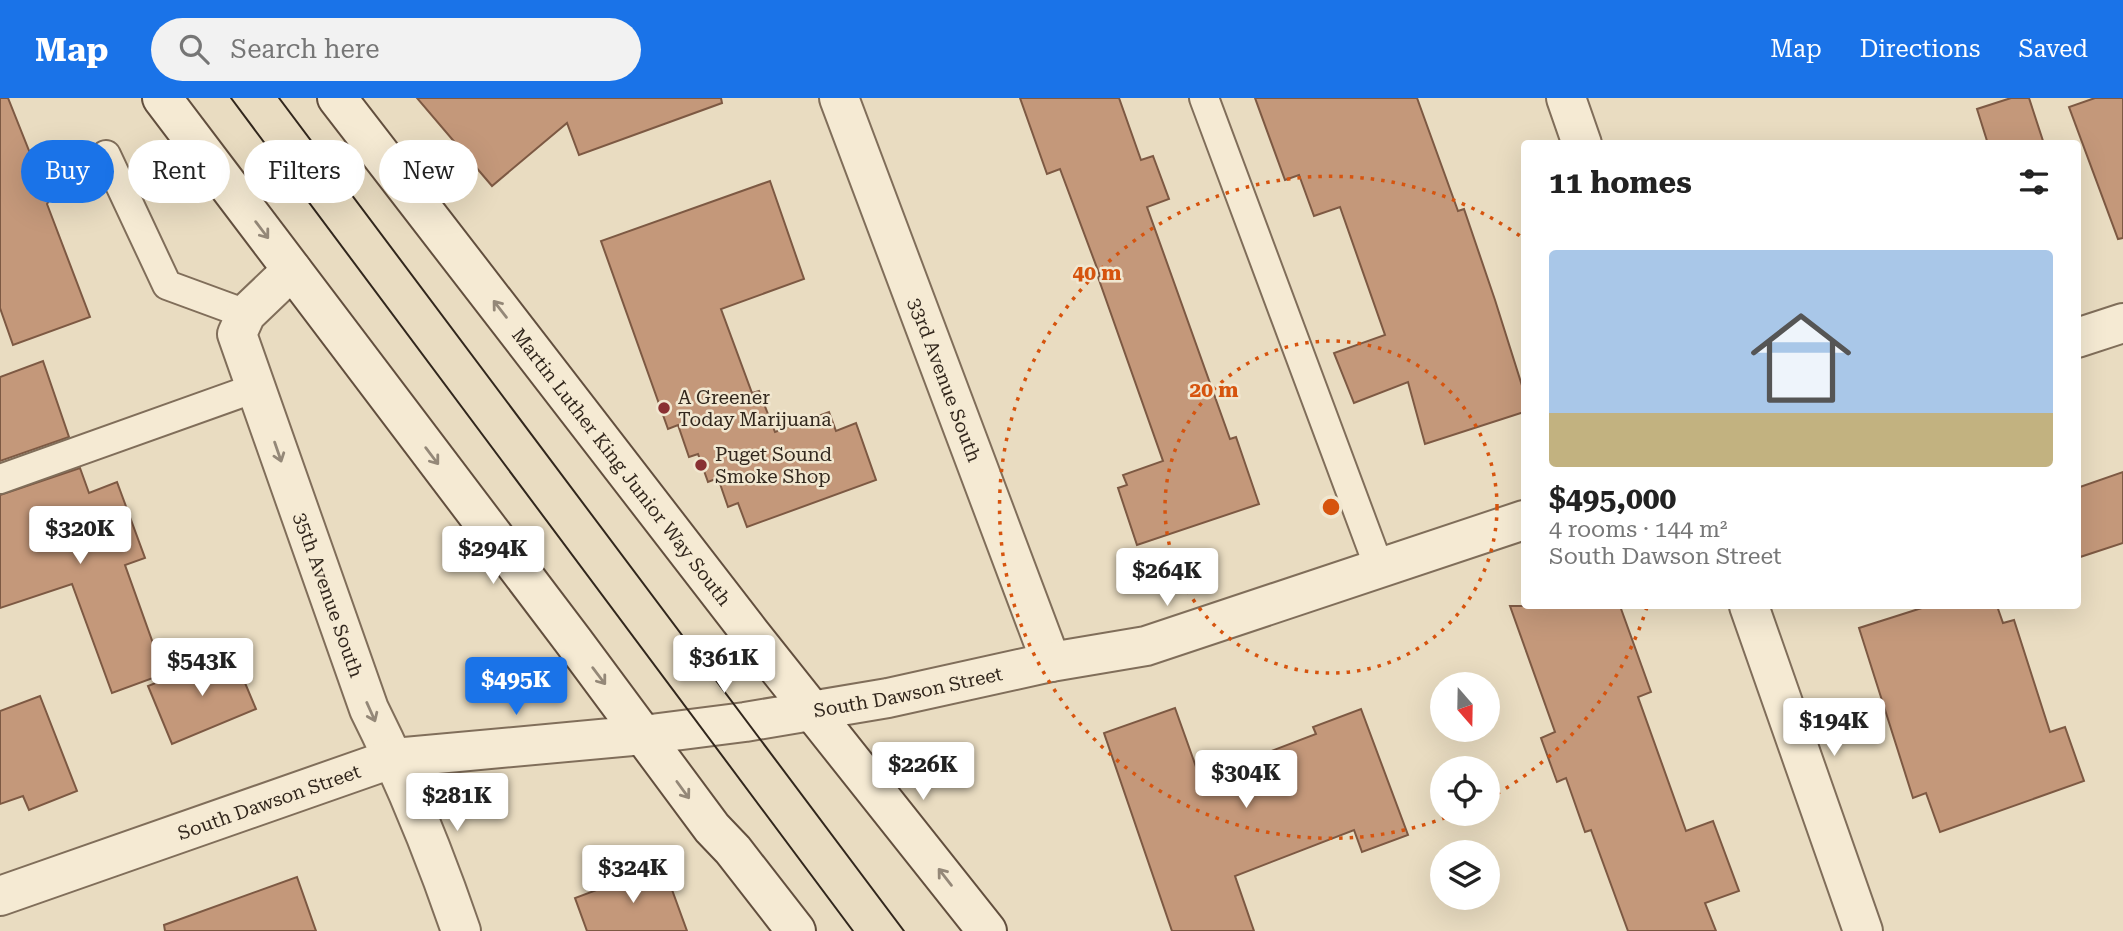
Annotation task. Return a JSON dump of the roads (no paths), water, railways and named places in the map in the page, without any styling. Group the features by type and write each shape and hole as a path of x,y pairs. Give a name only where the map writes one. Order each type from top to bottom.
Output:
{"street":[{"path":"162,98 712,828 733,850 796,931"},
{"name":"Martin Luther King Junior Way South","path":"337,98 751,634 987,931"},
{"name":"33rd Avenue South","path":"839,98 1051,662"},
{"path":"1566,98 1581,140"},
{"path":"246,314 292,270"},
{"name":"35th Avenue South","path":"246,314 237,334 369,709 394,758 438,863 461,931"},
{"path":"2081,337 2123,323"},
{"name":"South Dawson Street","path":"0,896 394,758 643,735 745,722 888,698 1051,662 1146,646 1521,521"},
{"path":"1750,609 1863,931"}],"lane":[{"path":"1204,98 1380,570"},
{"path":"114,172 167,285 246,314"},
{"path":"0,479 256,388"}],"tram line":[{"path":"231,98 853,931"},
{"path":"279,98 904,931"}],"place":[{"name":"A Greener Today Marijuana","path":"664,408"},
{"name":"Puget Sound Smoke Shop","path":"701,465"}]}
